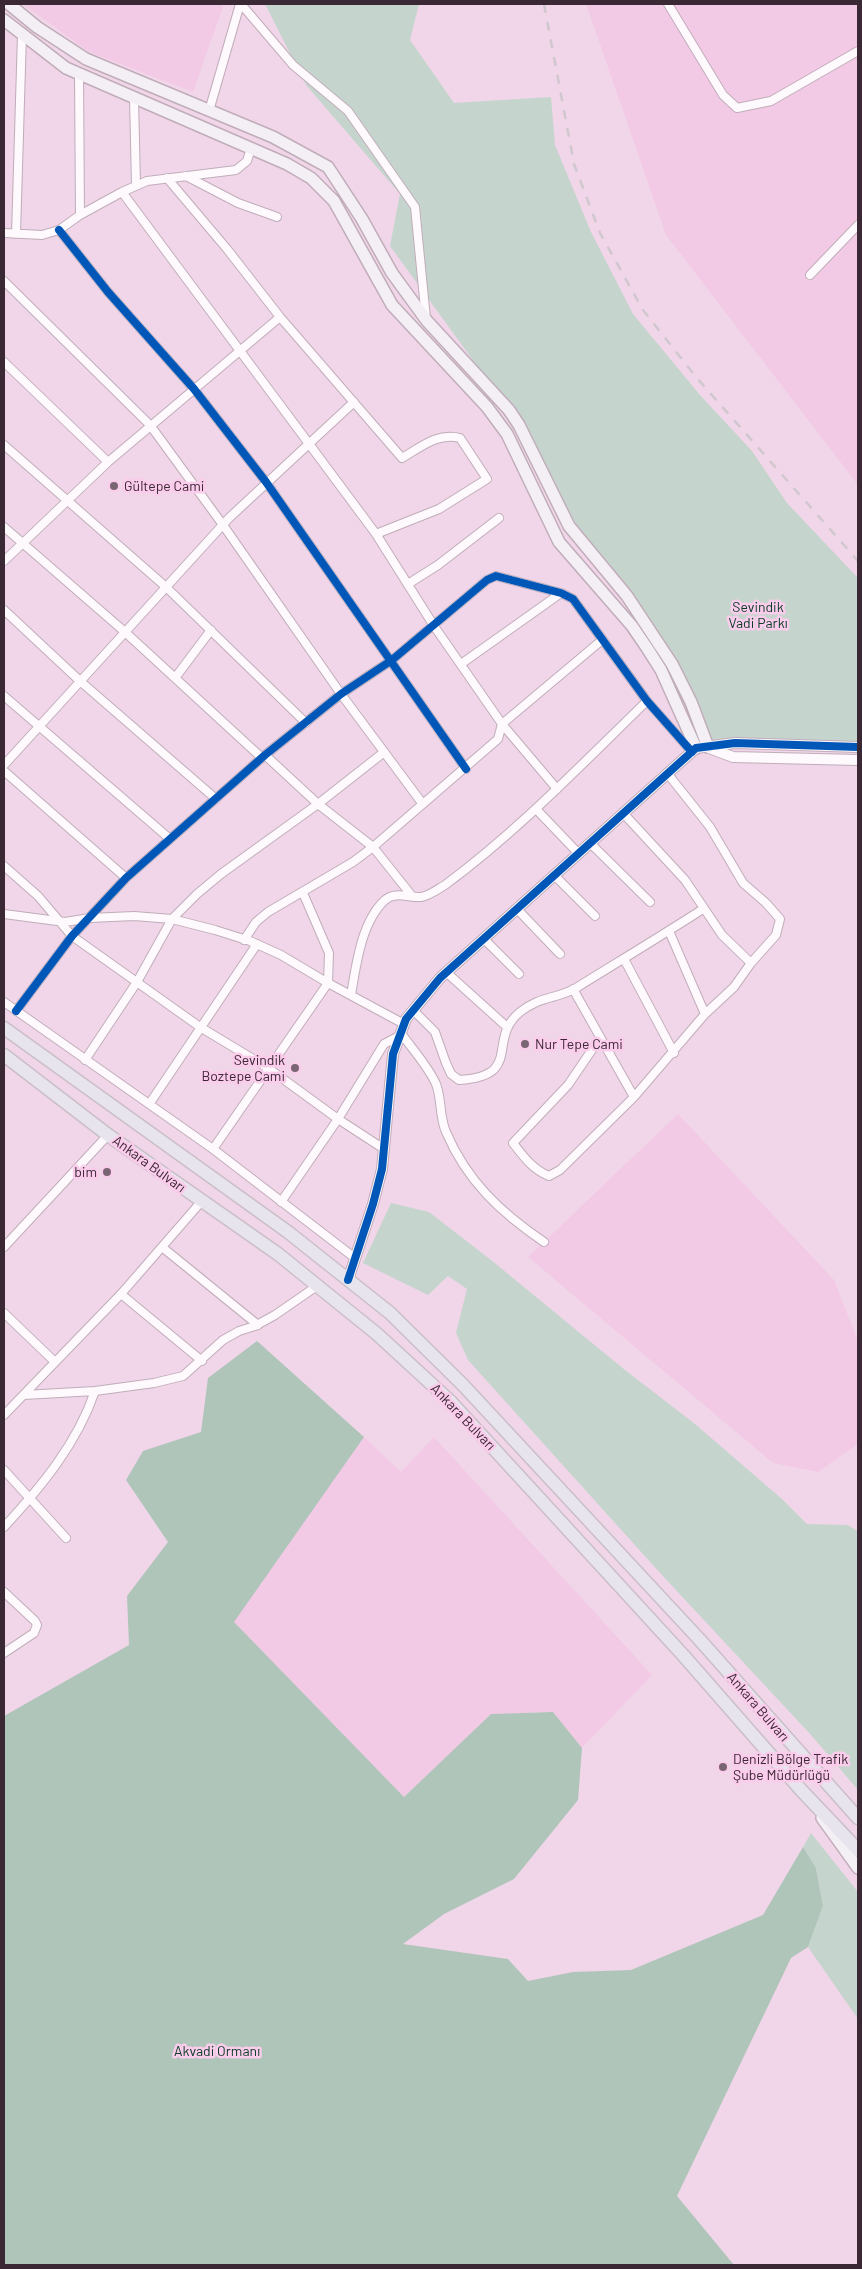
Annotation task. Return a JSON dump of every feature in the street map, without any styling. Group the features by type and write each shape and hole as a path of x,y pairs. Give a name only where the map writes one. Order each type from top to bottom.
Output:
{"main road":[{"path":"9,4 37,27 86,59 273,137 328,167 362,219 392,273 427,321 509,410 519,425 569,526 627,596 672,664 691,702 699,749"},
{"path":"4,20 66,68 288,164 319,185 334,201 392,305 487,406 513,445 536,492 548,524 559,542 632,626 661,670 699,749"},
{"name":"Ankara Bulvarı","path":"4,1028 288,1232 390,1313 463,1385 699,1639 858,1818"},
{"name":"Ankara Bulvarı","path":"4,1055 108,1135 201,1202 278,1254 377,1334 451,1402 683,1655 802,1791 858,1850"},
{"path":"802,1791 858,1868"}],"street":[{"path":"209,111 241,4"},
{"path":"241,4 293,65 348,111 414,207 427,321"},
{"path":"668,4 723,95 737,108 771,101 858,51"},
{"path":"16,234 22,34"},
{"path":"79,74 80,215"},
{"path":"134,98 136,185"},
{"path":"4,233 42,235 59,230 80,215 136,185 167,178 236,170 247,161 251,148"},
{"path":"186,176 238,203 277,217"},
{"path":"167,178 227,249 280,317 402,458 440,436 450,435 460,438 486,480 439,509 376,534"},
{"path":"122,192 376,534 434,626 502,724 557,789"},
{"path":"810,275 858,225"},
{"path":"59,230 108,292 194,389 266,482 466,768"},
{"path":"4,281 150,425 224,525 341,694 422,803"},
{"path":"4,561 108,462 150,425 241,352 280,317"},
{"path":"4,362 108,462"},
{"path":"4,765 224,525 266,482 354,402"},
{"path":"4,445 166,587 306,723"},
{"path":"408,584 438,565 499,518"},
{"path":"4,526 318,804 373,847 412,896"},
{"path":"16,1011 72,936 126,878 264,756 341,694 392,660 487,580 496,576 561,593 573,599 647,700 699,749 733,757 858,760"},
{"path":"461,664 561,593"},
{"path":"4,610 80,681 216,799"},
{"path":"175,678 211,630"},
{"path":"244,940 256,922 262,917 353,862 373,847 422,803 498,740 502,724 602,640"},
{"path":"4,696 170,839"},
{"path":"351,996 361,946 374,915 385,900 393,895 423,897 438,889 474,863 536,809 647,700"},
{"path":"348,1280 373,1204 382,1169 393,1054 401,1031 413,1010 446,972 667,773 699,749 734,743 858,747"},
{"path":"85,1060 137,982 172,919 197,894 221,874 318,804 384,753"},
{"path":"4,771 126,878"},
{"path":"600,1038 568,1085 513,1143 527,1161 541,1173 549,1176 560,1170 584,1148 634,1097 706,1014 734,987 750,963 776,935 780,919 766,903 743,883 710,827 667,773"},
{"path":"536,809 578,854"},
{"path":"623,813 685,880 722,935 750,963"},
{"path":"590,843 650,902"},
{"path":"4,866 38,896 72,936 200,1027 268,1068 338,1119 384,1149"},
{"path":"554,875 595,916"},
{"path":"213,1149 328,983 329,953 303,893"},
{"path":"517,909 560,954"},
{"path":"413,1010 435,1032 452,1074 458,1080 474,1079 493,1072 499,1064 507,1027 518,1014 534,1001 573,989 703,909"},
{"path":"4,914 60,922 90,918 134,916 172,919 257,944 351,996 401,1031 436,1083 445,1131 470,1177 494,1204 520,1226 544,1242"},
{"path":"669,931 706,1014"},
{"path":"484,939 519,974"},
{"path":"150,1103 257,944"},
{"path":"624,959 674,1053"},
{"path":"446,972 507,1027"},
{"path":"573,989 634,1097"},
{"path":"4,1002 85,1060 150,1103 355,1258"},
{"path":"281,1202 338,1119 384,1044 401,1031"},
{"path":"4,1247 108,1135"},
{"path":"4,1416 121,1294 201,1202"},
{"path":"162,1247 258,1325"},
{"path":"24,1395 95,1391 154,1383 183,1376 202,1361 222,1340 239,1331 258,1325 317,1286"},
{"path":"121,1294 202,1361"},
{"path":"4,1313 55,1362"},
{"path":"4,1527 31,1498 73,1440 87,1414 95,1391"},
{"path":"4,1470 66,1538"},
{"path":"4,1592 35,1621 37,1626 34,1633 4,1653"}],"shaded area":[{"path":"23,4 224,4 193,92 89,52"},
{"path":"586,4 858,4 858,485 666,235"},
{"path":"678,1114 834,1280 858,1341 858,1444 818,1472 773,1463 528,1257"},
{"path":"364,1437 401,1472 434,1437 652,1675 582,1748 553,1712 491,1714 404,1797 233,1622"}],"green space":[{"name":"Sevindik Vadi Parkı","path":"265,4 419,4 410,40 454,103 551,97 555,145 591,232 633,314 700,395 752,451 787,503 858,578 858,747 708,747 672,664 591,554 509,410 390,246 400,194 306,85"},
{"path":"391,1203 429,1212 695,1424 782,1499 807,1524 847,1525 858,1531 858,1790 811,1735 661,1574 468,1360 456,1333 467,1289 448,1276 428,1295 363,1263"},
{"name":"Akvadi Ormanı","path":"257,1341 364,1437 234,1622 404,1797 491,1714 553,1712 582,1748 578,1800 514,1879 444,1914 403,1944 508,1959 528,1981 573,1972 631,1970 763,1915 803,1847 816,1868 823,1906 808,1947 791,1958 677,2196 734,2265 4,2265 4,1716 129,1645 127,1596 168,1542 126,1480 143,1451 201,1432 208,1378"},
{"path":"811,1833 858,1892 858,2019 808,1947 823,1906 816,1868 803,1847"}],"railway":[{"path":"544,4 574,164 600,233 643,310 696,377 858,561"}],"cycle path":[{"path":"59,230 108,292 194,389 266,482 466,769"},
{"path":"16,1011 72,936 126,878 265,755 341,694 392,660 487,580 496,576 561,593 573,599 647,701 692,752"},
{"path":"348,1280 373,1204 382,1169 393,1054 406,1019 440,978 696,748 735,743 858,747"}],"place":[{"name":"Gültepe Cami","path":"114,486"},
{"name":"Nur Tepe Cami","path":"525,1044"},
{"name":"Sevindik Boztepe Cami","path":"295,1068"},
{"name":"bim","path":"107,1172"},
{"name":"Denizli Bölge Trafik Şube Müdürlüğü","path":"723,1767"}]}
